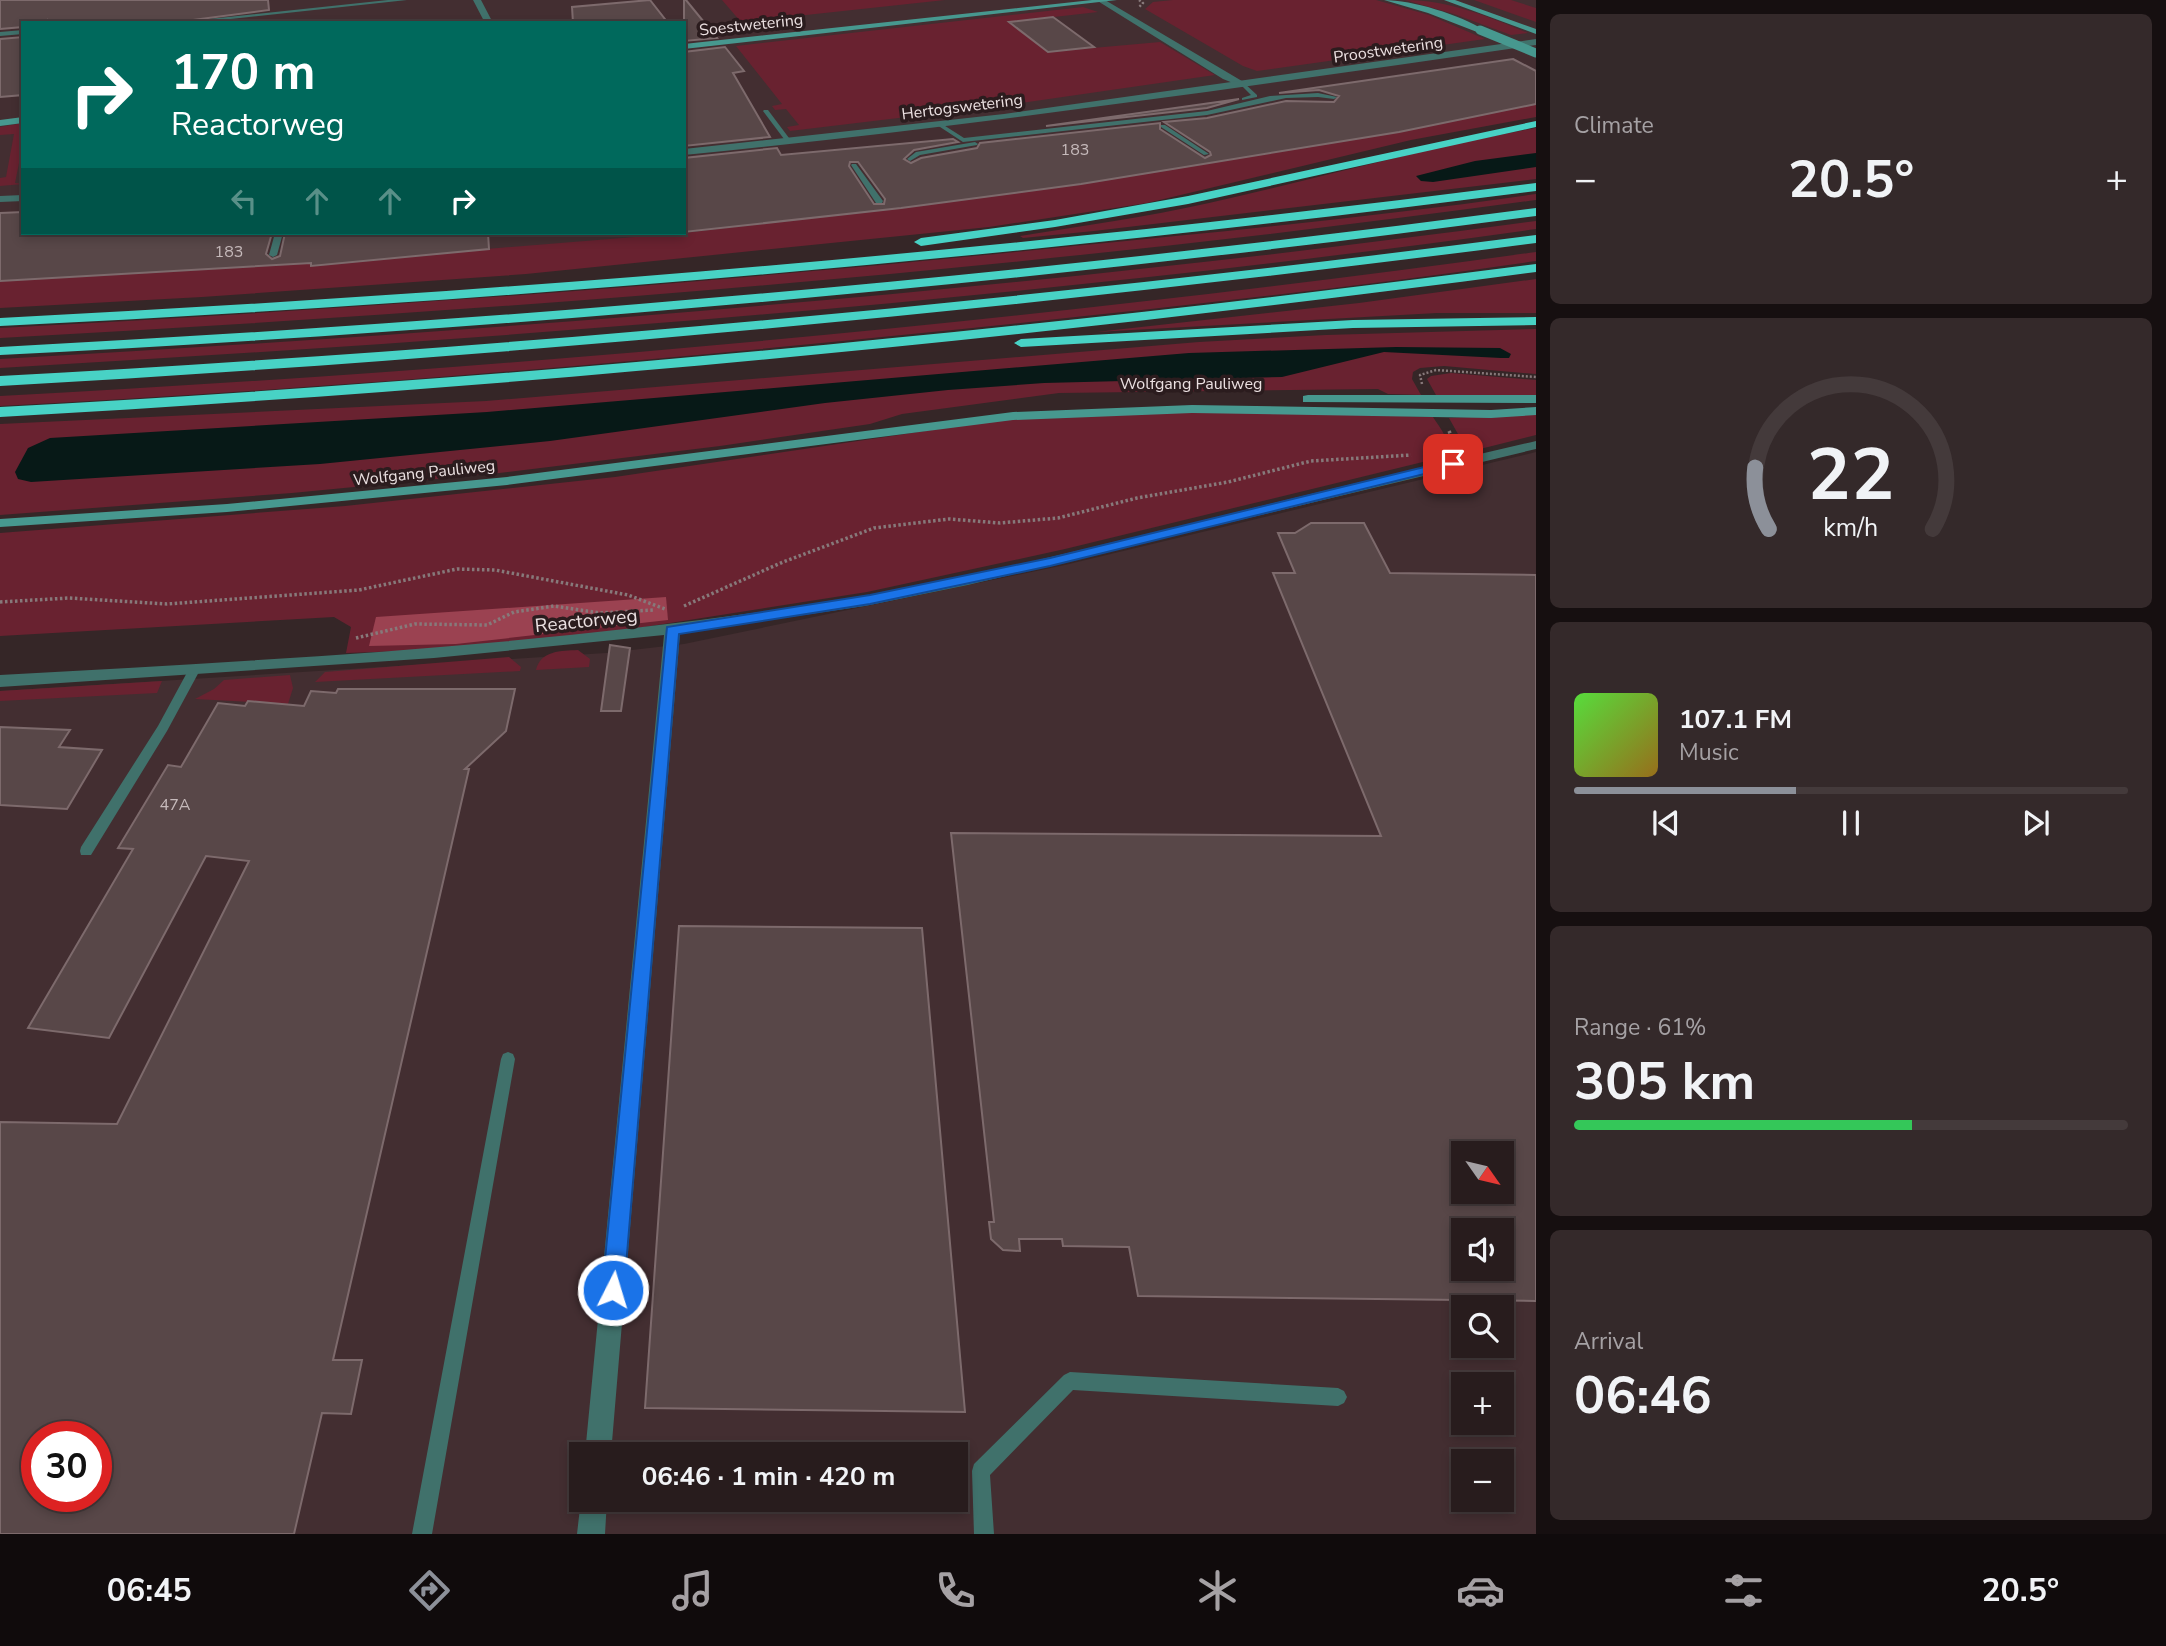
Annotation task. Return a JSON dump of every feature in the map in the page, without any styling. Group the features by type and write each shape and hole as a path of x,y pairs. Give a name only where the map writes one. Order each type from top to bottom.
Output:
{"highway":[{"path":"908,244 1125,213 1280,181 1385,154 1536,124"},
{"path":"0,322 432,297 962,253 1269,220 1536,187"},
{"path":"0,351 453,323 856,288 1275,246 1536,212"},
{"path":"0,381 539,346 868,317 1361,263 1536,239"},
{"path":"432,297 881,247"},
{"path":"0,412 252,397 558,374 844,348 1129,319 1536,268"},
{"path":"844,348 1073,342 1339,324 1536,321"}],"main road":[{"name":"Soestwetering","path":"686,38 1037,0"},
{"name":"Soestwetering","path":"686,47 1113,0"},
{"path":"1388,0 1431,11 1536,52"},
{"path":"1448,0 1536,32"},
{"path":"0,113 21,110"},
{"path":"0,123 21,120"},
{"name":"Wolfgang Pauliweg","path":"849,436 886,426 996,410 1081,402 1536,399"},
{"name":"Wolfgang Pauliweg","path":"0,523 367,496 656,463 1013,416 1087,410 1167,408 1491,414 1536,411"}],"street":[{"path":"477,0 488,21"},
{"path":"1101,1 1226,77 1243,84"},
{"name":"Proostwetering","path":"1243,84 1536,42"},
{"name":"Hertogswetering","path":"686,152 940,125 1243,84"},
{"path":"0,199 21,198"},
{"name":"Reactorweg","path":"0,681 469,652 672,630 870,600 1050,562 1536,444"},
{"path":"599,1442 672,630"},
{"path":"591,1534 593,1512"}],"lane":[{"path":"195,21 404,0"},
{"path":"0,26 21,27"},
{"path":"0,34 21,29"},
{"path":"911,159 918,153 1255,96 1243,84"},
{"path":"940,125 962,140 1207,113 1246,103 1306,94 1334,97"},
{"path":"766,111 789,142"},
{"path":"1163,126 1206,154"},
{"path":"853,165 879,201"},
{"path":"273,255 278,235"},
{"path":"86,851 163,728 194,670"},
{"path":"422,1534 508,1059"},
{"path":"984,1534 981,1471 1070,1381 1338,1397"}],"path":[{"path":"678,609 783,562 874,527 949,519 1000,523 1058,518 1137,498 1200,488 1329,459 1407,454 1453,464"},
{"path":"0,602 69,598 167,604 359,590 457,569 495,570 628,595 666,609 600,613 554,606 514,612 487,625 415,624 347,640"}],"shaded area":[{"path":"0,0 1536,0 1536,113 774,238 0,299"},
{"path":"722,0 945,0 741,22"},
{"path":"1376,0 1429,15 1485,39 1257,71 1243,66 1145,9 1153,2"},
{"path":"1405,0 1453,6 1528,33 1511,35"},
{"path":"1474,0 1511,0 1536,8 1536,22"},
{"path":"1083,7 1098,12 1010,22 1048,52 1160,42 1215,75 1015,104 790,131 787,127 799,125 786,109 775,110 772,106 782,104 736,46"},
{"path":"1536,100 1536,117 1411,140 1147,203 989,227 526,274 0,308 0,281 686,235 686,233 863,212 1224,161 1346,140"},
{"path":"21,123 21,153 15,183 21,184 0,186 0,178 6,177 14,134 0,135 0,127"},
{"path":"1536,128 1536,179 1094,231 1023,238 1020,236 1185,208 1453,144"},
{"path":"1536,153 1536,167 1433,182 1421,181 1416,176 1475,161"},
{"path":"1536,194 1536,200 1345,225 770,285 385,314 0,338 0,328 403,303 806,272 1305,223"},
{"path":"1536,221 1536,229 1345,254 962,296 577,330 0,368 0,359 577,321 961,287 1345,246"},
{"path":"1536,252 1536,261 1458,272 1224,301 912,334 457,376 0,406 0,396 385,372 962,321"},
{"path":"1536,279 1536,313 1437,313 1096,332 1359,303"},
{"path":"1536,329 1536,374 1444,366 1420,368 1413,372 1412,379 1421,395 1388,394 1378,389 1059,393 902,414 870,424 720,446 499,473 292,493 0,515 0,424 486,401 1199,342"},
{"path":"1396,347 1500,348 1511,354 1509,358 1501,358 1384,352 1282,377 1044,383 948,390 825,403 550,441 320,464 31,482 18,479 15,472 28,448 50,438 487,412 1189,353"},
{"path":"1451,373 1536,380 1536,396 1436,395 1427,379"},
{"path":"1240,411 1433,417 1445,435 1447,446 1440,456 1431,460 1065,549 867,592 619,631 461,649 346,653 351,627 334,617 0,636 0,533 345,506 615,477 986,422 1058,414"},
{"path":"1536,414 1536,435 1468,452 1449,418"},
{"path":"1536,452 1536,1534 0,1534 0,691 606,653 684,644 1065,565"},
{"path":"666,597 668,620 456,644 369,646 376,617"},
{"path":"578,650 590,659 589,667 536,670 547,655"},
{"path":"509,657 521,667 520,671 315,682 325,672"},
{"path":"290,675 293,688 288,704 195,699 224,680"},
{"path":"162,681 157,693 0,701 0,691"}],"building":[{"path":"0,0 268,0 269,10 185,21 21,21 21,27 0,29"},
{"path":"650,0 666,21 573,21 572,7"},
{"path":"686,0 717,38 686,41"},
{"path":"1053,17 1094,47 1048,52 1009,22"},
{"path":"21,37 21,95 0,97 0,39"},
{"path":"725,47 744,71 733,73 770,137 686,146 686,52"},
{"path":"1513,59 1536,71 1536,104 1399,132 1081,184 901,208 686,232 686,158 777,148 781,155 953,139 958,142 914,150 904,159 911,163 921,158 977,148 980,143 1160,123 1160,129 1205,158 1211,155 1210,152 1164,122 1207,118 1286,101 1334,102 1339,96 1319,90 1279,93","holes":["850,162 858,162 885,199 884,204 874,204 849,166"]},
{"path":"1239,99 1207,108 1046,126 1168,109"},
{"path":"21,212 21,235 271,235 266,254 272,259 280,256 285,235 488,235 489,249 311,266 311,263 0,281 0,213"},
{"path":"1311,523 1364,523 1390,573 1536,575 1536,1301 1514,1301 1514,1295 1451,1295 1451,1300 1138,1296 1129,1247 1063,1246 1062,1239 1019,1239 1020,1251 1003,1250 991,1239 989,1222 994,1222 951,833 1381,836 1273,573 1295,573 1278,533 1295,533"},
{"path":"610,645 630,648 621,711 601,711"},
{"path":"338,689 515,689 506,731 465,769 469,769 333,1360 362,1360 351,1414 322,1413 294,1534 0,1534 0,1122 117,1124 249,861 206,856 109,1038 28,1028 133,849 118,848 168,765 181,767 218,703 245,706 248,701 304,706 311,691 336,693"},
{"path":"0,727 70,730 59,747 102,750 67,809 0,805"},
{"path":"679,926 922,928 965,1412 645,1408"}],"route":[{"path":"613,1290 672,630 870,600 1050,562 1453,464"}]}
